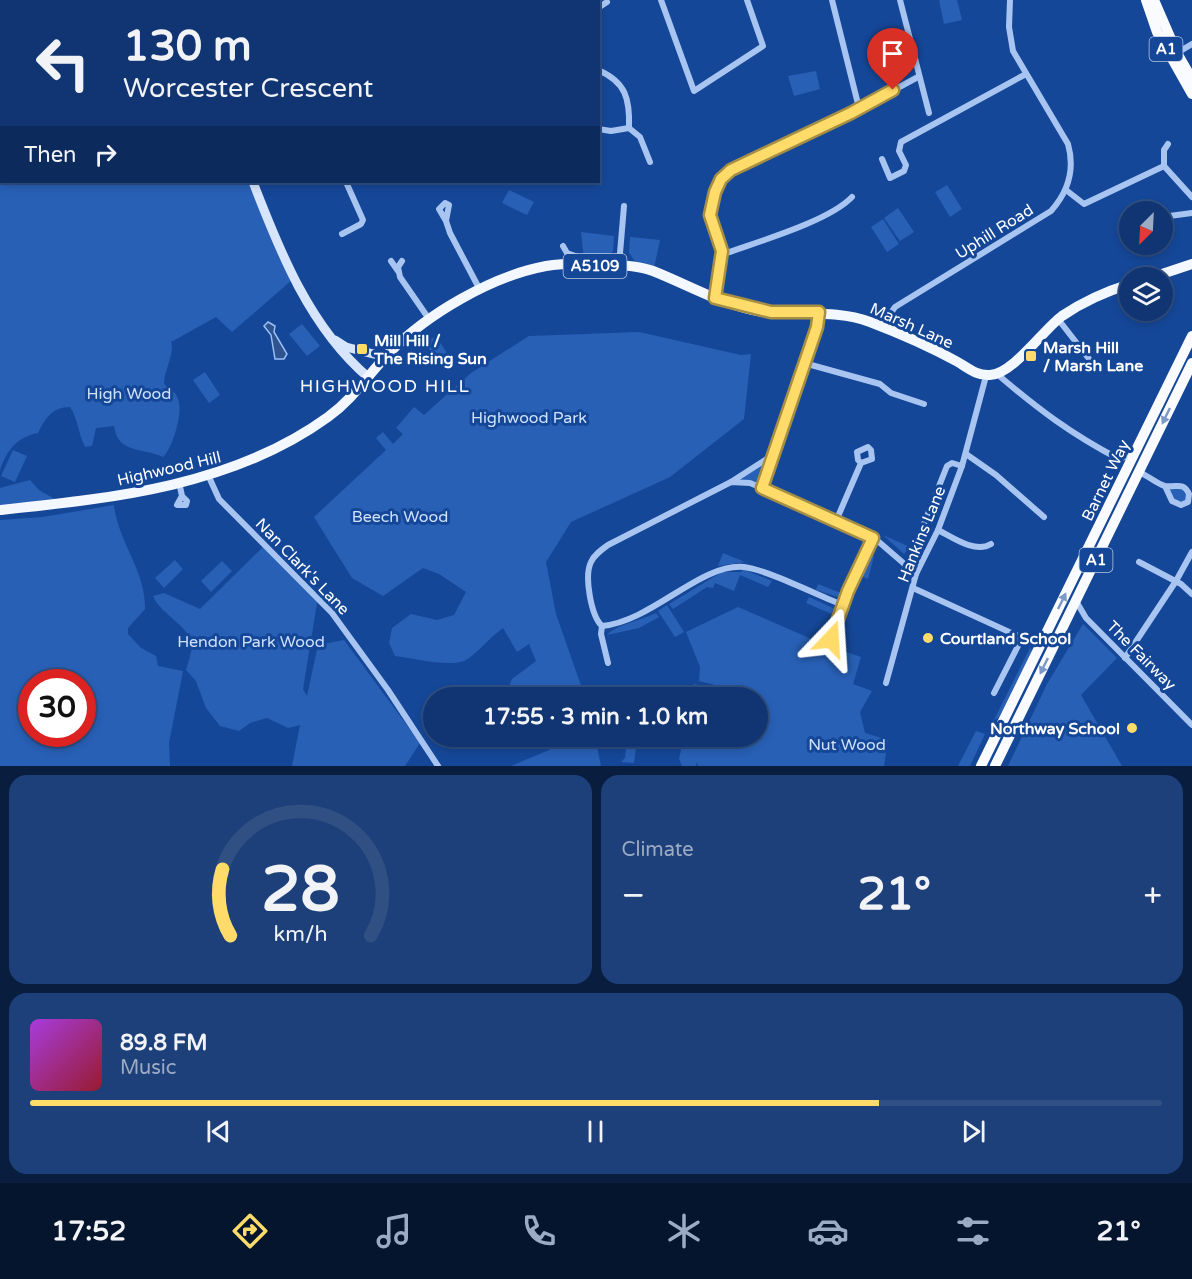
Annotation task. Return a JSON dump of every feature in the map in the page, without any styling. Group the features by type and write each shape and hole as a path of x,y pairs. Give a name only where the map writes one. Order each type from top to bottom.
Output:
{"highway":[{"name":"A1","path":"1146,0 1157,32 1192,94"},
{"name":"A1","path":"1155,0 1177,53 1192,79"},
{"name":"Barnet Way","path":"981,766 1192,336"},
{"name":"Barnet Way","path":"995,766 1192,363"}],"main road":[{"path":"253,183 280,246 333,345 369,378"},
{"path":"1173,270 1192,264"},
{"name":"Marsh Lane","path":"369,378 381,361 429,319 481,290 544,267 579,265 619,266 654,272 715,298 771,312 819,312 858,318 882,326 956,361 974,373 992,375"},
{"path":"992,375 1023,354 1058,319 1091,296 1119,287"},
{"path":"330,337 346,348 370,354 381,361"},
{"name":"Highwood Hill","path":"0,510 71,504 209,477 295,438 351,398 369,378"}],"street":[{"path":"661,0 693,90 763,46 747,0"},
{"path":"832,0 859,108"},
{"path":"900,0 929,113"},
{"name":"Uphill Road","path":"882,326 889,314 904,302 1052,211 1066,190 1072,161 1068,144 1026,74 1010,42 1010,0"},
{"path":"600,4 601,6 607,2"},
{"path":"1177,53 1192,44"},
{"path":"600,71 610,75 624,87 630,105 629,128"},
{"path":"882,159 890,178 904,171 906,165 899,151 901,142 1026,74"},
{"path":"715,298 721,255 710,215 715,192 726,174 918,77"},
{"path":"600,129 629,128 640,137 650,162"},
{"path":"1168,144 1164,150 1164,166 1192,197"},
{"path":"1066,190 1084,204 1164,166"},
{"path":"342,234 361,224 363,220 346,183"},
{"path":"721,255 801,225 839,208 852,197"},
{"path":"619,266 624,206"},
{"path":"1173,216 1192,213"},
{"path":"446,221 481,290"},
{"path":"562,246 567,253 578,257 579,265"},
{"path":"391,261 429,319"},
{"path":"398,272 402,261"},
{"path":"762,488 817,327 819,312"},
{"path":"1058,319 1093,364"},
{"path":"804,363 880,384 891,393 924,404"},
{"path":"992,375 1044,415 1119,459 1134,454"},
{"name":"Hankins Lane","path":"885,683 916,574 938,530 992,375"},
{"path":"608,663 601,634 602,626 596,618 588,572 590,563 599,552 731,482 774,454"},
{"path":"966,454 996,475 1044,517"},
{"path":"836,521 861,463"},
{"name":"Hankins Lane","path":"910,559 947,466 952,463 962,466"},
{"path":"1139,472 1165,486"},
{"name":"Nan Clark's Lane","path":"209,477 219,499 332,613 388,690 438,766"},
{"path":"179,482 182,496"},
{"path":"731,482 750,483 873,538 916,574"},
{"path":"938,530 975,547 984,548 991,544"},
{"path":"831,639 843,605 873,538"},
{"path":"1125,658 1176,581 1192,552"},
{"path":"1139,562 1176,581 1192,594"},
{"path":"602,626 641,615 709,575 732,567 751,569 843,605"},
{"path":"913,588 1029,641 1045,634"},
{"name":"The Fairway","path":"1076,601 1086,618 1192,725"},
{"path":"994,693 1022,638"}],"green space":[{"path":"939,0 957,0 962,20 944,24"},
{"path":"816,71 820,89 794,96 788,76"},
{"name":"High Wood","path":"0,183 249,183 292,280 232,332 216,317 171,342 172,352 164,384 176,394 180,409 173,440 163,457 125,445 116,435 114,426 96,428 92,446 85,447 70,407 58,409 46,419 38,433 19,441 6,456 0,470"},
{"path":"947,185 962,209 950,217 935,192"},
{"path":"509,190 534,202 527,215 502,203"},
{"path":"898,208 914,232 900,241 884,218"},
{"path":"883,219 899,244 887,252 871,227"},
{"path":"581,232 614,236 613,251 604,262 584,261"},
{"path":"630,237 660,240 654,268 637,264 629,253"},
{"path":"302,324 320,346 307,356 289,334"},
{"path":"639,332 741,355 751,354 744,419 670,477 571,522 546,562 556,614 582,687 509,687 512,679 536,661 529,644 517,652 503,628 471,657 459,662 442,663 395,656 389,643 392,628 411,614 437,620 454,615 466,592 439,574 423,568 383,596 352,578 314,517 386,450 376,438 383,432 393,444 403,434 396,428 414,407 424,415 471,373 529,336"},
{"path":"436,336 450,358 439,365 425,343"},
{"path":"205,372 220,395 209,403 193,380"},
{"path":"13,450 27,456 15,482 1,476"},
{"path":"766,463 759,482 741,479"},
{"path":"30,480 39,490 58,501 0,510 0,488"},
{"path":"1170,488 1182,489 1186,494 1186,500 1180,502 1174,500 1168,490"},
{"path":"114,505 121,532 137,569 144,595 145,609 128,628 128,634 141,648 156,656 158,666 183,671 169,743 170,766 0,766 0,520 43,517"},
{"path":"883,535 910,547 904,554"},
{"name":"Hendon Park Wood","path":"265,545 318,597 303,689 307,696 318,645 344,640 420,743 405,766 292,766 300,725 288,728 267,718 250,723 239,731 220,726 206,708 196,681 186,670 192,650 191,640 153,596 164,593 200,609"},
{"path":"723,553 745,562 718,566"},
{"path":"871,556 874,556 868,579 861,576"},
{"path":"175,560 183,569 164,588 155,578"},
{"path":"222,561 232,571 211,592 201,581"},
{"path":"743,569 772,581 768,587 740,575 734,591 715,583 713,588 707,587 673,609 669,604 722,572 741,572"},
{"path":"818,584 841,593 838,597 816,590"},
{"path":"809,597 835,609 834,615 806,603"},
{"path":"667,605 684,632 675,637 658,611"},
{"name":"Nut Wood","path":"738,607 821,643 861,657 853,684 872,691 860,712 865,733 888,740 884,766 698,766 697,762 696,766 682,766 679,759 682,747 702,747 701,751 702,747 768,747 768,687 714,687 715,685 699,681 700,667 686,632"},
{"path":"656,613 659,617 639,628 607,635 622,626"},
{"path":"1083,624 1117,658 1081,695 1122,766 1008,766 1047,684"},
{"path":"1029,644 1032,651 999,717 994,720 1030,648"},
{"path":"976,731 985,734 970,766 958,766"},
{"path":"550,747 597,747 601,766 511,766 549,750"},
{"path":"626,747 636,747 634,763 621,762 625,758"}],"shaded area":[{"path":"268,322 275,326 274,332 287,354 284,359 275,359 271,335 264,326"}],"place":[{"name":"Mill Hill / The Rising Sun","path":"362,349"},
{"name":"Marsh Hill / Marsh Lane","path":"1031,356"},
{"name":"Courtland School","path":"928,638"},
{"name":"Northway School","path":"1132,728"}],"district":[{"name":"HIGHWOOD HILL","path":"385,386"}],"route":[{"path":"831,639 855,574 873,538 762,488 817,327 819,312 753,310 715,298 722,251 712,227 710,215 715,192 721,179 731,170 851,113 893,90"}],"park label":[{"name":"Highwood Park","path":"529,417"},
{"name":"Beech Wood","path":"400,516"}]}
